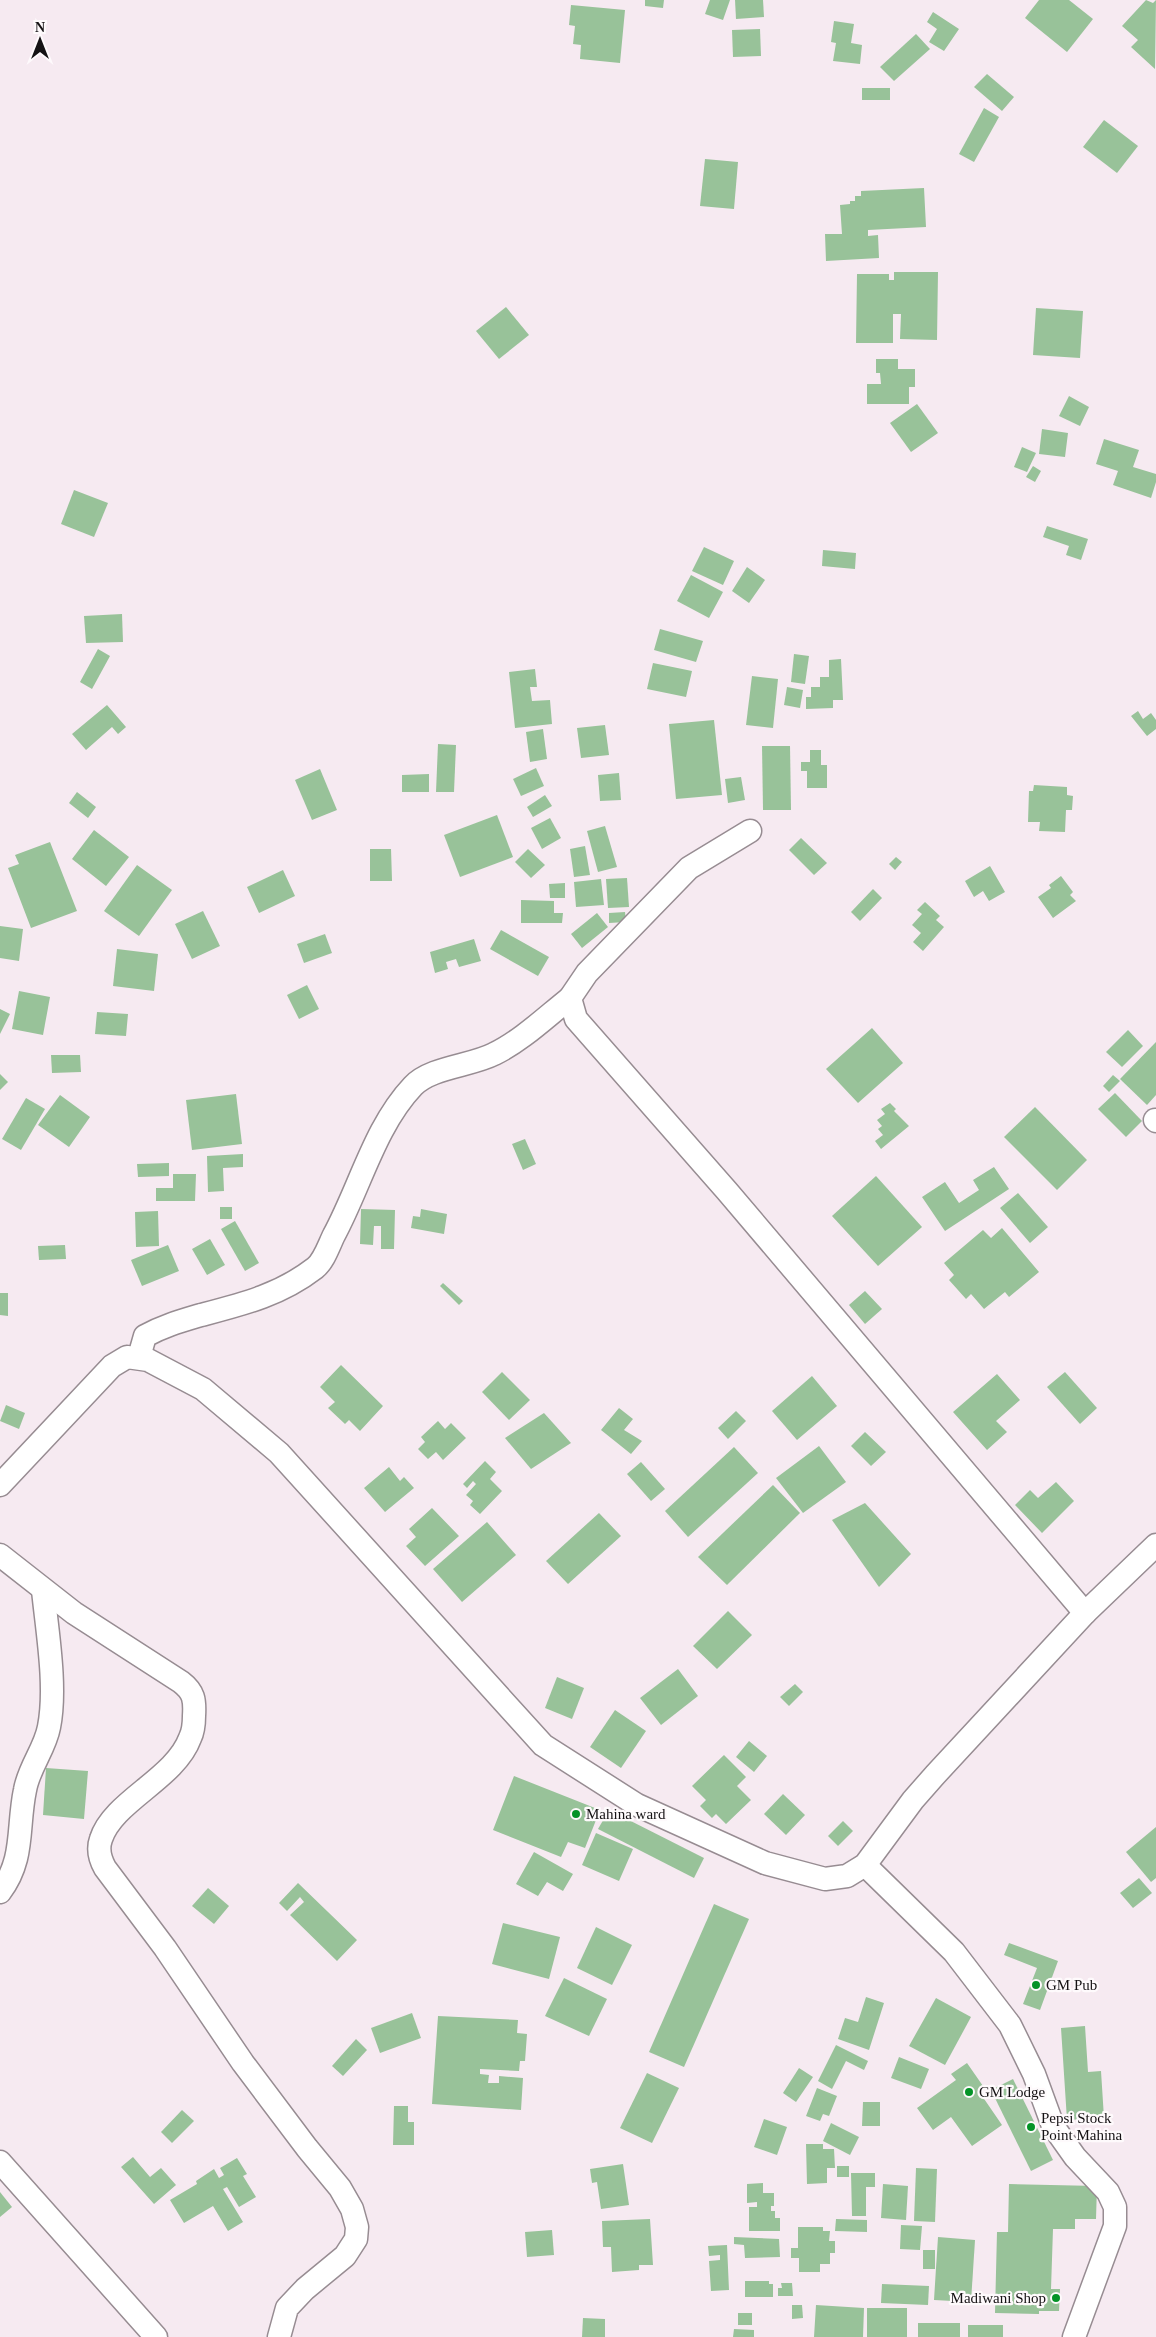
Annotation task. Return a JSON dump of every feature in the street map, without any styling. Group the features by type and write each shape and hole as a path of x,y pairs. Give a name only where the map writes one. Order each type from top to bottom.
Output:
{"street":[{"path":"139,1357 145,1336 159,1327 257,1300 287,1288 318,1266 354,1196 378,1140 399,1103 415,1084 428,1076 494,1054 523,1034 570,998 587,973 689,868 750,831"},
{"path":"570,998 576,1019 727,1191 1085,1613"},
{"path":"0,1485 112,1366 127,1357 139,1357 203,1389 279,1453 543,1745 637,1805 765,1863 825,1879 847,1876 865,1865 913,1800 1085,1613 1156,1545"},
{"path":"0,1555 43,1590 133,1653 181,1682 194,1697 194,1723 190,1739 178,1758 157,1780 118,1814 104,1831 100,1839 99,1857 105,1868 165,1948 244,2063 307,2148 340,2188 352,2209 357,2226 356,2240 345,2256 305,2289 287,2308 279,2337"},
{"path":"0,1892 10,1879 17,1858 29,1772 46,1736 51,1714 51,1681 43,1590"},
{"path":"865,1865 954,1952 1010,2025 1034,2074 1054,2126 1075,2157 1108,2192 1115,2207 1115,2226 1074,2337"},
{"path":"0,2162 156,2337"}],"building":[{"path":"645,0 664,0 663,8 645,6"},
{"path":"710,0 730,0 723,20 705,14"},
{"path":"735,0 763,0 764,17 736,19"},
{"path":"1039,0 1069,0 1093,19 1067,52 1025,18"},
{"path":"1146,0 1153,3 1156,0 1155,69 1131,47 1138,40 1122,26"},
{"path":"571,5 625,10 620,63 580,59 581,45 573,44 575,26 569,25"},
{"path":"933,12 959,29 944,51 929,42 937,29 927,22"},
{"path":"834,21 854,24 851,43 862,45 860,64 833,61 836,43 831,42"},
{"path":"760,29 761,56 733,57 732,30"},
{"path":"916,34 930,49 894,81 880,67"},
{"path":"987,74 1014,97 1002,111 974,87"},
{"path":"862,88 890,88 890,100 862,100"},
{"path":"984,108 999,117 974,162 959,154"},
{"path":"1104,120 1138,146 1117,173 1083,147"},
{"path":"705,159 738,162 734,209 700,206"},
{"path":"924,188 926,227 868,230 868,236 878,235 879,258 826,261 825,234 842,234 840,205 850,204 850,201 855,201 855,196 861,196 861,191"},
{"path":"894,272 938,272 937,340 900,339 901,314 893,314 893,343 856,343 857,274 889,274 889,280 894,280"},
{"path":"506,307 529,335 499,359 476,331"},
{"path":"1036,308 1083,311 1080,358 1033,355"},
{"path":"876,359 898,359 898,369 915,369 915,387 909,387 909,404 867,404 867,384 881,384 880,373 876,373"},
{"path":"1069,396 1089,407 1080,426 1059,416"},
{"path":"917,404 938,433 911,452 890,423"},
{"path":"1042,429 1068,433 1065,457 1039,454"},
{"path":"1104,439 1139,450 1133,467 1156,474 1156,482 1151,498 1113,485 1118,471 1096,464"},
{"path":"1022,447 1036,453 1027,472 1014,467"},
{"path":"1033,466 1041,471 1035,482 1026,477"},
{"path":"74,490 108,503 94,537 61,524"},
{"path":"1047,526 1088,539 1081,560 1066,555 1069,546 1043,537"},
{"path":"704,547 734,561 723,585 692,571"},
{"path":"823,550 856,553 855,569 822,566"},
{"path":"747,567 765,580 749,603 732,591"},
{"path":"691,575 723,592 709,618 677,601"},
{"path":"122,614 123,642 86,643 84,616"},
{"path":"660,629 703,641 696,662 654,650"},
{"path":"98,649 110,656 92,689 80,682"},
{"path":"794,654 809,656 805,684 791,682"},
{"path":"841,659 843,700 833,700 833,708 806,709 806,697 811,697 811,687 820,687 820,677 829,677 829,660"},
{"path":"653,663 692,671 686,697 647,689"},
{"path":"535,669 537,687 530,687 532,701 550,700 552,724 515,728 509,672"},
{"path":"752,676 778,679 773,728 746,725"},
{"path":"787,687 803,690 800,708 784,705"},
{"path":"107,705 126,727 118,734 112,727 86,750 72,734"},
{"path":"1138,711 1143,719 1151,713 1156,720 1156,729 1147,736 1131,716"},
{"path":"714,720 722,795 676,799 669,724"},
{"path":"605,725 609,755 581,758 577,728"},
{"path":"543,729 547,759 530,762 526,732"},
{"path":"438,744 456,745 454,792 436,792"},
{"path":"762,746 790,746 791,810 763,810"},
{"path":"810,750 821,750 821,765 827,765 827,788 807,788 807,771 801,771 801,762 810,762"},
{"path":"536,768 544,786 521,796 513,779"},
{"path":"320,769 337,810 312,820 295,780"},
{"path":"619,773 621,800 600,801 598,775"},
{"path":"429,774 429,792 402,792 402,775"},
{"path":"741,777 745,800 728,803 725,779"},
{"path":"1034,785 1067,787 1067,795 1073,796 1072,810 1066,810 1065,832 1039,831 1040,822 1028,822 1029,791 1033,791"},
{"path":"77,792 96,807 88,818 69,803"},
{"path":"545,795 552,806 533,817 527,807"},
{"path":"497,815 513,857 460,877 444,835"},
{"path":"550,818 561,838 542,849 531,828"},
{"path":"605,826 617,867 598,872 587,831"},
{"path":"94,830 129,857 106,886 72,859"},
{"path":"801,838 827,863 814,875 789,850"},
{"path":"50,842 77,911 31,928 8,868 19,864 15,855"},
{"path":"585,846 590,875 574,877 570,849"},
{"path":"370,849 391,849 392,881 370,881"},
{"path":"528,849 545,865 531,878 515,862"},
{"path":"896,857 902,862 895,870 889,864"},
{"path":"137,865 172,890 139,936 104,911"},
{"path":"990,866 1005,892 989,901 983,891 974,897 965,881"},
{"path":"283,870 295,896 259,913 247,887"},
{"path":"1061,876 1073,892 1070,895 1076,901 1053,918 1038,897 1051,888 1049,885"},
{"path":"627,878 629,907 608,908 606,879"},
{"path":"601,879 604,905 576,907 574,882"},
{"path":"565,883 565,898 550,898 549,884"},
{"path":"873,889 882,898 860,921 851,912"},
{"path":"521,900 554,901 554,913 563,913 562,923 521,923"},
{"path":"925,902 940,916 936,920 944,927 923,951 913,942 921,933 912,925 922,914 917,910"},
{"path":"203,911 220,946 192,959 175,924"},
{"path":"625,912 626,922 609,923 609,913"},
{"path":"597,913 608,927 582,948 571,934"},
{"path":"0,926 23,929 19,961 0,958"},
{"path":"501,930 549,957 538,976 490,949"},
{"path":"325,934 332,953 304,963 297,944"},
{"path":"474,939 481,961 459,967 456,959 446,962 448,969 435,973 430,952"},
{"path":"117,949 158,954 154,991 113,986"},
{"path":"307,985 319,1009 299,1019 287,995"},
{"path":"19,991 50,997 43,1035 12,1029"},
{"path":"0,1009 10,1014 0,1034"},
{"path":"97,1012 128,1014 126,1036 95,1034"},
{"path":"872,1028 903,1063 858,1103 826,1069"},
{"path":"1128,1030 1143,1046 1122,1067 1106,1052"},
{"path":"1156,1042 1156,1095 1147,1105 1120,1079"},
{"path":"51,1055 80,1055 81,1072 52,1073"},
{"path":"0,1074 8,1082 0,1090"},
{"path":"1113,1075 1120,1081 1109,1092 1103,1086"},
{"path":"1115,1093 1142,1121 1126,1137 1098,1109"},
{"path":"236,1094 242,1144 192,1150 186,1100"},
{"path":"60,1095 90,1117 69,1147 38,1125"},
{"path":"26,1098 45,1109 21,1150 2,1139"},
{"path":"890,1103 896,1109 894,1111 909,1126 881,1149 875,1141 883,1135 878,1129 882,1126 877,1120 885,1114 881,1109"},
{"path":"1035,1107 1087,1160 1057,1190 1004,1137"},
{"path":"525,1139 536,1164 523,1170 512,1144"},
{"path":"243,1154 243,1167 223,1168 224,1191 208,1192 207,1156"},
{"path":"169,1163 169,1176 138,1177 137,1164"},
{"path":"994,1167 1009,1189 945,1231 922,1197 945,1182 959,1203 979,1190 973,1180"},
{"path":"173,1174 196,1174 195,1201 156,1201 156,1188 173,1188"},
{"path":"876,1176 922,1227 878,1266 832,1216"},
{"path":"1018,1193 1048,1227 1030,1243 1000,1208"},
{"path":"220,1207 232,1207 232,1219 220,1219"},
{"path":"361,1209 395,1210 394,1249 381,1249 381,1226 374,1226 373,1245 360,1244"},
{"path":"421,1209 447,1214 444,1234 411,1228 413,1216 420,1217"},
{"path":"158,1211 159,1246 136,1247 135,1212"},
{"path":"235,1221 259,1263 245,1271 221,1229"},
{"path":"1002,1228 1039,1272 1009,1297 1005,1292 984,1309 971,1294 966,1299 949,1280 954,1275 944,1263 983,1230 991,1238"},
{"path":"210,1239 225,1265 207,1275 192,1249"},
{"path":"65,1245 66,1259 39,1260 38,1246"},
{"path":"168,1245 179,1271 142,1286 131,1260"},
{"path":"443,1283 463,1301 459,1305 440,1286"},
{"path":"865,1291 882,1309 865,1324 849,1305"},
{"path":"0,1293 8,1293 8,1316 0,1315"},
{"path":"341,1365 383,1406 360,1431 349,1420 345,1424 328,1408 335,1402 320,1387"},
{"path":"502,1372 530,1400 509,1420 482,1392"},
{"path":"1065,1372 1097,1408 1080,1424 1047,1387"},
{"path":"997,1374 1020,1400 996,1421 1007,1432 987,1450 953,1412"},
{"path":"812,1376 837,1406 797,1440 772,1411"},
{"path":"6,1405 25,1413 19,1429 0,1421"},
{"path":"619,1408 633,1419 624,1430 642,1441 631,1454 601,1430"},
{"path":"736,1411 746,1421 728,1439 718,1428"},
{"path":"544,1413 571,1443 531,1469 505,1438"},
{"path":"438,1421 445,1429 451,1423 466,1438 443,1460 436,1452 428,1459 418,1449 425,1442 421,1437"},
{"path":"865,1432 886,1452 871,1466 851,1446"},
{"path":"819,1446 846,1482 803,1513 776,1478"},
{"path":"734,1447 758,1473 688,1537 665,1511"},
{"path":"485,1461 496,1472 490,1479 502,1491 480,1514 470,1505 473,1501 466,1495 476,1484 473,1481 467,1488 463,1484"},
{"path":"641,1462 665,1489 651,1501 627,1474"},
{"path":"389,1467 400,1481 404,1477 414,1488 385,1512 364,1488"},
{"path":"1056,1482 1074,1501 1042,1533 1015,1505 1030,1490 1038,1498"},
{"path":"773,1485 800,1513 727,1585 698,1557"},
{"path":"865,1503 911,1554 879,1587 832,1520"},
{"path":"432,1508 459,1536 425,1566 406,1546 416,1537 409,1529"},
{"path":"599,1513 621,1536 568,1584 546,1561"},
{"path":"487,1522 516,1555 462,1602 433,1569"},
{"path":"728,1611 752,1635 717,1669 693,1646"},
{"path":"678,1669 698,1696 661,1725 640,1698"},
{"path":"557,1677 584,1688 572,1719 545,1708"},
{"path":"795,1684 803,1692 789,1706 780,1697"},
{"path":"615,1710 646,1731 621,1768 590,1747"},
{"path":"749,1741 767,1756 754,1772 736,1757"},
{"path":"724,1755 746,1777 737,1786 751,1800 726,1824 716,1814 712,1818 700,1806 706,1800 692,1786"},
{"path":"46,1768 88,1771 84,1819 43,1815"},
{"path":"514,1776 600,1810 585,1848 568,1842 561,1857 493,1830"},
{"path":"783,1794 805,1815 786,1835 764,1814"},
{"path":"609,1810 704,1858 694,1878 598,1829"},
{"path":"843,1821 853,1831 838,1846 828,1836"},
{"path":"1156,1827 1156,1878 1151,1882 1126,1852"},
{"path":"596,1833 633,1849 619,1881 582,1865"},
{"path":"534,1852 573,1874 563,1891 547,1882 538,1896 516,1884"},
{"path":"1139,1878 1152,1893 1133,1908 1120,1893"},
{"path":"298,1883 357,1940 337,1961 290,1915 304,1902 300,1897 287,1911 279,1903"},
{"path":"208,1888 229,1906 214,1924 192,1906"},
{"path":"714,1904 749,1919 684,2067 649,2052"},
{"path":"503,1923 560,1937 549,1979 492,1964"},
{"path":"596,1927 632,1945 612,1985 577,1968"},
{"path":"1009,1943 1058,1961 1040,2010 1023,2004 1037,1968 1004,1955"},
{"path":"564,1978 607,1999 589,2036 545,2016"},
{"path":"866,1997 884,2003 869,2050 838,2039 845,2018 858,2022"},
{"path":"936,1998 971,2017 945,2065 909,2046"},
{"path":"412,2013 421,2038 380,2053 371,2028"},
{"path":"438,2016 518,2020 517,2033 527,2034 525,2061 520,2061 519,2071 480,2069 480,2074 489,2075 488,2083 499,2083 499,2076 523,2078 521,2110 432,2104"},
{"path":"1085,2026 1088,2072 1101,2071 1104,2118 1067,2120 1061,2028"},
{"path":"356,2039 367,2050 343,2076 332,2066"},
{"path":"836,2045 868,2061 864,2070 846,2061 832,2089 818,2081"},
{"path":"899,2057 929,2069 921,2089 891,2078"},
{"path":"967,2063 983,2086 978,2090 1002,2125 972,2146 951,2117 933,2130 917,2108 956,2080 951,2074"},
{"path":"799,2068 813,2077 796,2102 783,2093"},
{"path":"647,2073 679,2088 652,2143 620,2128"},
{"path":"1013,2079 1053,2160 1031,2171 991,2090"},
{"path":"817,2088 837,2096 829,2116 823,2114 820,2121 806,2116"},
{"path":"863,2102 880,2102 880,2126 862,2126"},
{"path":"394,2106 408,2106 408,2122 414,2122 414,2145 393,2145"},
{"path":"182,2110 194,2121 172,2143 161,2132"},
{"path":"764,2119 787,2127 777,2155 754,2147"},
{"path":"831,2123 859,2137 850,2155 823,2141"},
{"path":"806,2144 823,2144 823,2149 834,2149 835,2168 827,2168 827,2183 807,2184"},
{"path":"133,2157 150,2177 161,2168 176,2185 154,2204 121,2167"},
{"path":"237,2158 247,2174 243,2176 256,2197 239,2207 227,2187 223,2189 243,2222 228,2231 213,2206 184,2223 170,2200 197,2184 196,2181 214,2169 219,2178 224,2175 220,2168"},
{"path":"623,2164 629,2205 601,2209 597,2182 592,2183 590,2169"},
{"path":"837,2166 849,2166 849,2177 837,2177"},
{"path":"916,2168 937,2169 935,2222 914,2221"},
{"path":"851,2173 875,2173 875,2187 866,2187 866,2216 852,2216"},
{"path":"763,2183 763,2193 774,2193 774,2206 771,2206 771,2211 775,2211 775,2218 780,2218 780,2231 749,2231 749,2207 757,2207 757,2202 747,2203 747,2184"},
{"path":"883,2184 908,2186 906,2220 881,2218"},
{"path":"1009,2184 1097,2186 1096,2219 1075,2219 1075,2229 1053,2229 1051,2289 1060,2289 1059,2311 1039,2311 1039,2314 995,2313 997,2232 1008,2232"},
{"path":"0,2192 12,2207 0,2217"},
{"path":"650,2219 653,2265 639,2265 639,2270 612,2272 611,2247 603,2247 602,2221"},
{"path":"836,2219 867,2220 867,2232 835,2231"},
{"path":"901,2225 922,2226 920,2250 900,2249"},
{"path":"798,2227 823,2227 823,2231 830,2231 829,2241 835,2241 835,2253 830,2253 830,2264 820,2264 820,2272 799,2272 799,2258 791,2258 791,2248 798,2248"},
{"path":"552,2230 554,2255 527,2257 525,2232"},
{"path":"734,2237 779,2239 780,2257 745,2258 744,2245 734,2244"},
{"path":"938,2237 975,2240 971,2302 934,2300"},
{"path":"727,2245 729,2290 711,2291 709,2261 720,2260 720,2255 709,2256 708,2246"},
{"path":"923,2250 935,2250 935,2269 923,2269"},
{"path":"745,2281 769,2281 769,2284 773,2284 773,2297 745,2297"},
{"path":"781,2283 792,2283 793,2296 778,2296 778,2288 782,2288"},
{"path":"882,2284 929,2286 928,2305 881,2303"},
{"path":"792,2305 802,2305 803,2318 792,2319"},
{"path":"816,2305 864,2308 863,2337 814,2337"},
{"path":"867,2308 907,2308 907,2337 867,2337"},
{"path":"738,2313 752,2313 752,2325 738,2325"},
{"path":"583,2318 605,2319 605,2337 582,2337"},
{"path":"918,2323 960,2323 960,2337 918,2337"},
{"path":"968,2325 1003,2325 1003,2337 968,2337"},
{"path":"734,2329 754,2330 754,2337 733,2337"}],"place":[{"name":"Mahina ward","path":"576,1814"},
{"name":"GM Pub","path":"1036,1985"},
{"name":"GM Lodge","path":"969,2092"},
{"name":"Pepsi Stock Point Mahina","path":"1031,2127"},
{"name":"Madiwani Shop","path":"1056,2298"}]}
